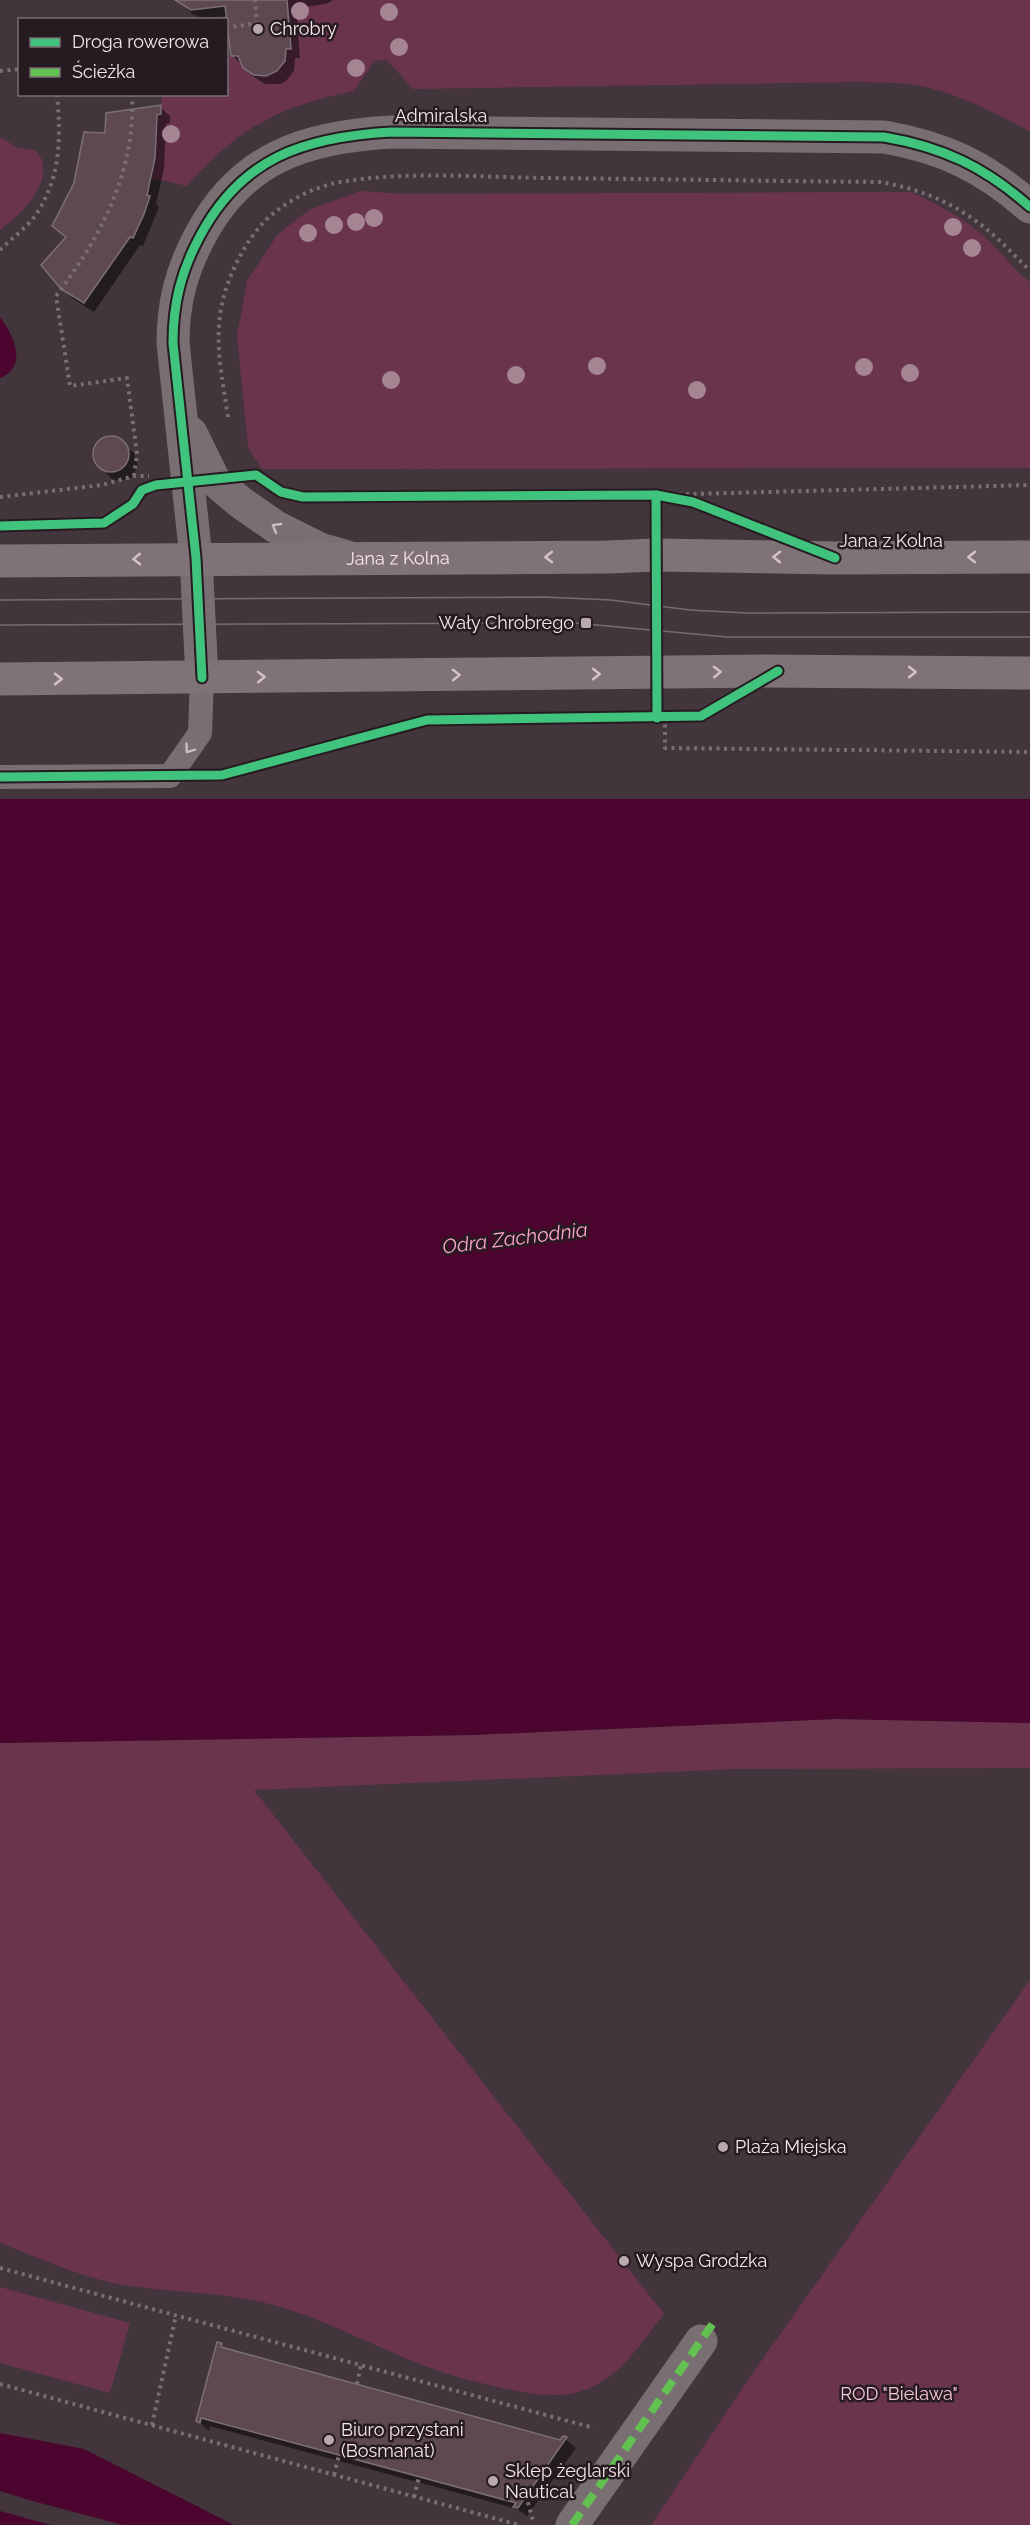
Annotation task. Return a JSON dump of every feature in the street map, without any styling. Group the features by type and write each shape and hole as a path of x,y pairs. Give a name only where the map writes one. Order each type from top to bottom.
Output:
{"street":[{"name":"Admiralska","path":"196,558 173,343 176,297 190,254 221,202 237,184 282,154 329,138 391,132 884,137 913,141 966,160 992,176 1030,207"},
{"name":"Admiralska","path":"178,388 191,434 214,480 276,528 320,549 349,557"},
{"name":"Jana z Kolna","path":"0,561 656,555 823,558 1030,557"},
{"path":"196,558 202,678"},
{"path":"0,679 764,671 1030,673"},
{"path":"572,2525 701,2341"}],"lane":[{"path":"0,777 170,776 200,733 202,678"}],"path":[{"path":"228,28 257,22 255,0"},
{"path":"0,71 18,69"},
{"path":"0,250 36,214 52,178 60,149 57,96"},
{"path":"132,96 133,109 122,182 91,247 56,296 70,386 127,378 138,454 134,476"},
{"path":"228,423 218,323 220,307 232,272 257,230 268,218 302,195 338,183 392,177 880,182 903,186 945,201 984,226 1030,270"},
{"path":"0,497 102,485 134,476 153,476"},
{"path":"656,495 1030,485"},
{"path":"656,495 703,506"},
{"path":"677,717 660,714 665,748 1030,752"},
{"path":"0,2268 633,2439"},
{"path":"152,2426 177,2316"},
{"path":"357,2384 361,2365"},
{"path":"0,2384 519,2525"},
{"path":"334,2475 339,2455"},
{"path":"414,2497 419,2477"},
{"path":"526,2495 534,2525"}],"green space":[{"path":"287,0 1030,0 1030,132 989,110 945,92 908,84 859,82 413,89 387,60 374,61 354,91 303,104 262,122 224,149 187,186 152,178 157,115 161,113 162,96 228,96 228,57 238,56 242,65 249,72 265,75 280,67 285,59 286,49 291,49"},
{"path":"0,137 18,148 35,150 42,160 43,171 41,183 27,205 0,230"},
{"path":"360,191 403,194 910,192 969,224 1030,282 1030,468 262,469 248,448 237,336 247,281 278,234 309,210"},
{"path":"836,1719 1030,1723 1030,1768 737,1769 254,1790 664,2314 637,2349 605,2380 578,2392 560,2395 534,2394 507,2389 460,2378 423,2365 317,2320 273,2305 201,2293 112,2283 63,2268 0,2243 0,1743 473,1735"},
{"name":"ROD \"Bielawa\"","path":"1030,1980 1030,2525 651,2525 750,2377"},
{"path":"0,2287 130,2323 110,2393 0,2363"}],"water":[{"path":"0,317 10,332 16,358 9,373 0,378"},
{"name":"Odra Zachodnia","path":"0,799 1030,799 1030,1723 836,1719 473,1735 0,1743"},
{"path":"0,2433 84,2449 234,2525 0,2525"}],"pier":[{"path":"0,2491 123,2525 51,2525 0,2511"}],"building":[{"name":"Chrobry","path":"175,0 287,0 291,49 286,49 285,61 277,71 266,76 254,75 243,68 238,56 231,56 225,6 191,10"},
{"path":"161,105 161,114 157,115 155,158 147,195 150,196 144,214 133,238 130,237 84,303 61,289 41,265 66,237 52,226 74,183 84,132 105,133 106,113"},
{"path":"111,436 124,441 129,454 124,467 111,472 98,467 93,454 98,441"},
{"path":"217,2342 222,2343 221,2347 560,2440 563,2436 567,2437 518,2508 513,2507 516,2503 201,2418 200,2423 196,2421"}],"tram line":[{"path":"0,600 544,597 611,600 690,610 746,613 1030,612"},
{"path":"0,625 575,623 727,637 1030,637"}],"marked path":[{"path":"572,2525 714,2322"}],"cycle path":[{"path":"202,678 196,558 173,343 176,302 193,251 216,210 235,188 256,170 278,156 331,139 391,132 884,137 925,147 962,161 980,170 1030,207"},
{"path":"0,526 104,523 133,504 142,490 156,485 256,475 281,492 303,497 656,495 657,718"},
{"path":"656,495 693,502 835,558"},
{"path":"0,777 222,775 427,720 701,716 778,671"}],"place":[{"name":"Chrobry","path":"258,29"},
{"name":"Wały Chrobrego","path":"586,623"},
{"name":"Plaża Miejska","path":"723,2147"},
{"name":"Wyspa Grodzka","path":"624,2261"},
{"name":"Biuro przystani (Bosmanat)","path":"329,2440"},
{"name":"Sklep żeglarski Nautical","path":"493,2481"}]}
